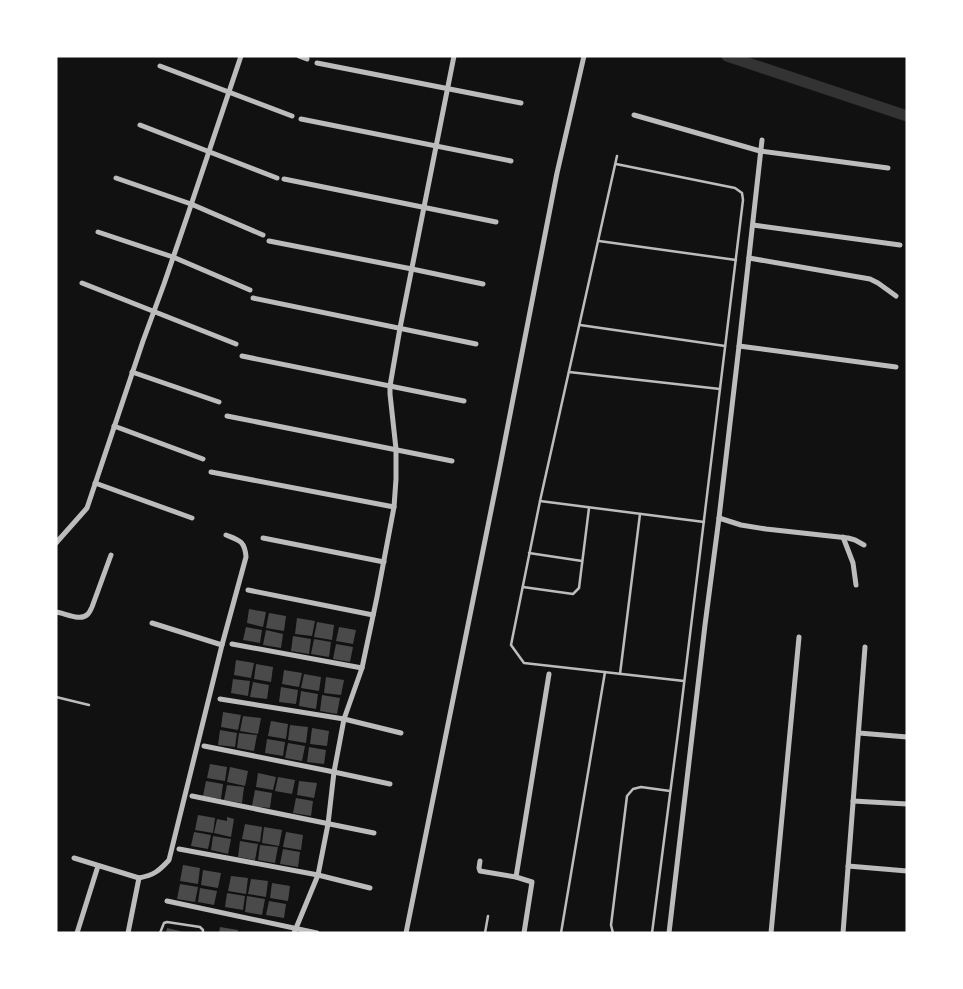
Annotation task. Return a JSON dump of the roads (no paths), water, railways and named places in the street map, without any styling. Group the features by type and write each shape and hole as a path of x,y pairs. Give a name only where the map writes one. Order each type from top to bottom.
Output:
{"street":[{"path":"57,541 86,508 241,56"},
{"path":"299,56 307,59"},
{"path":"295,930 318,875 344,719 362,668 384,562 394,507 396,479 396,449 390,386 454,56"},
{"path":"406,933 557,173 584,56"},
{"path":"317,63 520,103"},
{"path":"160,66 292,116"},
{"path":"634,115 760,151 888,168"},
{"path":"301,119 511,161"},
{"path":"140,125 277,178"},
{"path":"669,933 762,140"},
{"path":"116,178 191,204 263,235"},
{"path":"284,178 496,222"},
{"path":"753,225 900,245"},
{"path":"98,232 173,257 250,290"},
{"path":"270,241 412,268 483,284"},
{"path":"749,258 870,279 896,296"},
{"path":"82,283 236,344"},
{"path":"253,298 476,344"},
{"path":"739,346 896,367"},
{"path":"242,356 464,401"},
{"path":"132,372 220,402"},
{"path":"227,416 452,461"},
{"path":"114,426 203,459"},
{"path":"211,472 394,507"},
{"path":"95,483 192,518"},
{"path":"719,518 741,525 766,529 843,537 864,545"},
{"path":"74,858 139,878 159,871 169,860 222,645 246,557 246,550 243,544 226,534"},
{"path":"843,537 853,563 856,585"},
{"path":"263,538 384,562"},
{"path":"56,612 77,618 88,614 111,555"},
{"path":"248,590 373,615"},
{"path":"152,623 222,645"},
{"path":"771,933 800,637"},
{"path":"232,644 362,668"},
{"path":"844,933 865,647"},
{"path":"516,877 550,674"},
{"path":"220,699 344,719 401,733"},
{"path":"859,733 907,737"},
{"path":"204,746 390,784"},
{"path":"192,796 374,833"},
{"path":"853,801 907,804"},
{"path":"179,849 318,875 370,888"},
{"path":"480,861 480,871 516,877 532,882 524,933"},
{"path":"77,933 98,866"},
{"path":"848,866 907,871"},
{"path":"128,933 139,878"},
{"path":"167,901 295,930 317,933"}],"lane":[{"path":"617,156 540,502 512,645 524,663 684,681"},
{"path":"616,164 735,188 742,193 743,200 652,933"},
{"path":"599,242 736,260"},
{"path":"580,325 725,346"},
{"path":"570,372 720,389"},
{"path":"540,502 704,522"},
{"path":"523,587 574,594 579,588 590,508"},
{"path":"620,674 640,514"},
{"path":"529,554 582,561"},
{"path":"561,933 605,672"},
{"path":"56,697 89,705"},
{"path":"613,933 611,925 627,796 633,789 641,787 670,791"},
{"path":"485,933 488,916"},
{"path":"160,933 164,923 167,922 200,927 203,933"}],"waterway":[{"path":"727,56 907,116"}]}
